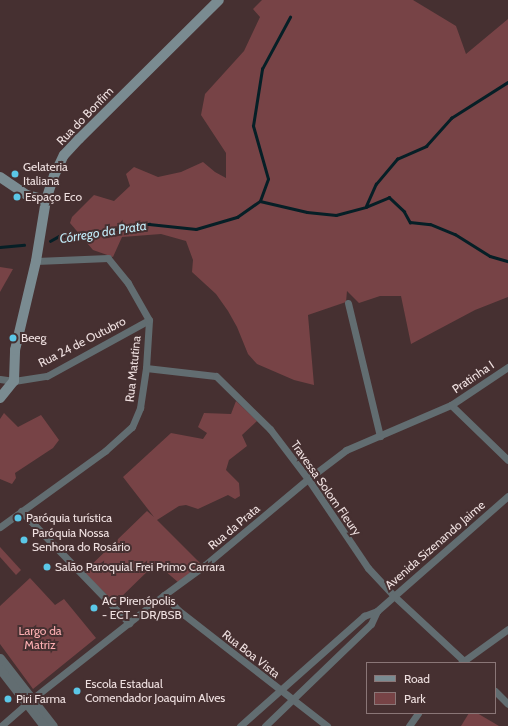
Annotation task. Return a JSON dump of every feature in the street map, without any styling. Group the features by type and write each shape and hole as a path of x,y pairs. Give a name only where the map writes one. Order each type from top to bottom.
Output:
{"main road":[{"name":"Rua do Bonfim","path":"14,381 15,350 36,260 46,200 54,176 64,156 79,139 219,0"},
{"path":"0,177 27,195 46,200"},
{"path":"0,398 14,381"}],"street":[{"name":"Rua Matutina","path":"0,527 104,451 132,427 140,408 146,368 149,320 128,284 108,258 36,260"},
{"path":"348,303 380,436"},
{"name":"Rua 24 de Outubro","path":"0,379 14,381 47,376 149,320"},
{"name":"Pratinha I","path":"451,405 508,367"},
{"name":"Travessa Solom Fleury","path":"146,368 216,376 265,424 308,479 368,568 394,596 464,662"},
{"path":"451,405 508,460"},
{"name":"Rua da Prata","path":"1,726 29,701 164,595 205,565 308,479 346,450 451,405"},
{"name":"Avenida Sizenando Jaime","path":"240,726 364,616 377,611 508,496"},
{"path":"21,511 129,623"},
{"name":"Rua Boa Vista","path":"164,595 178,610 327,726"},
{"name":"Avenida Sizenando Jaime","path":"265,726 371,624 377,611"},
{"path":"464,662 508,629"},
{"path":"0,658 44,726"},
{"path":"0,669 53,726"},
{"path":"496,692 508,704"},
{"path":"409,726 417,714"}],"green space":[{"path":"262,0 413,0 456,26 466,54 508,19 508,297 475,310 411,344 401,296 380,296 359,303 347,291 346,302 308,315 314,385 294,380 257,364 248,354 237,327 228,311 216,294 192,272 193,260 186,241 161,234 122,237 113,257 93,250 70,223 72,217 94,195 114,201 130,186 126,174 134,167 158,177 181,172 203,162 215,172 226,178 226,153 201,115 205,94 244,51 260,17 253,9"},
{"path":"0,267 13,269 0,292"},
{"path":"236,401 257,421 242,435 247,446 229,460 226,470 239,483 240,496 235,499 228,495 198,509 186,505 179,506 157,520 202,565 179,583 156,563 115,603 84,572 147,511 154,517 123,477 171,433 203,439 207,433 198,427 204,413 231,414"},
{"path":"4,413 18,427 41,415 59,440 53,448 15,473 16,478 12,484 0,479 0,419"},
{"path":"0,547 21,570 16,575 0,557"},
{"name":"Largo da Matriz","path":"30,578 55,605 64,599 96,638 33,689 0,644 0,606"},
{"path":"468,714 479,714 499,726 461,726"}],"waterway":[{"path":"260,201 268,179 253,126 262,69 290,17"},
{"path":"366,206 376,184 397,159 426,146 451,118 508,82"},
{"name":"Córrego da Prata","path":"50,241 59,236 149,224 196,229 237,217 260,201 307,212 336,215 366,207 389,197 404,211 410,222 430,224 455,234 490,256 508,261"},
{"name":"Córrego da Prata","path":"0,247 24,245"}],"place":[{"name":"Gelateria Italiana","path":"15,174"},
{"name":"Espaço Eco","path":"17,197"},
{"name":"Beeg","path":"13,338"},
{"name":"Paróquia turística","path":"18,518"},
{"name":"Paróquia Nossa Senhora do Rosário","path":"24,540"},
{"name":"Salão Paroquial Frei Primo Carrara","path":"47,567"},
{"name":"AC Pirenópolis - ECT - DR/BSB","path":"94,608"},
{"name":"Escola Estadual Comendador Joaquim Alves","path":"77,691"},
{"name":"Piri Farma","path":"8,699"}]}
